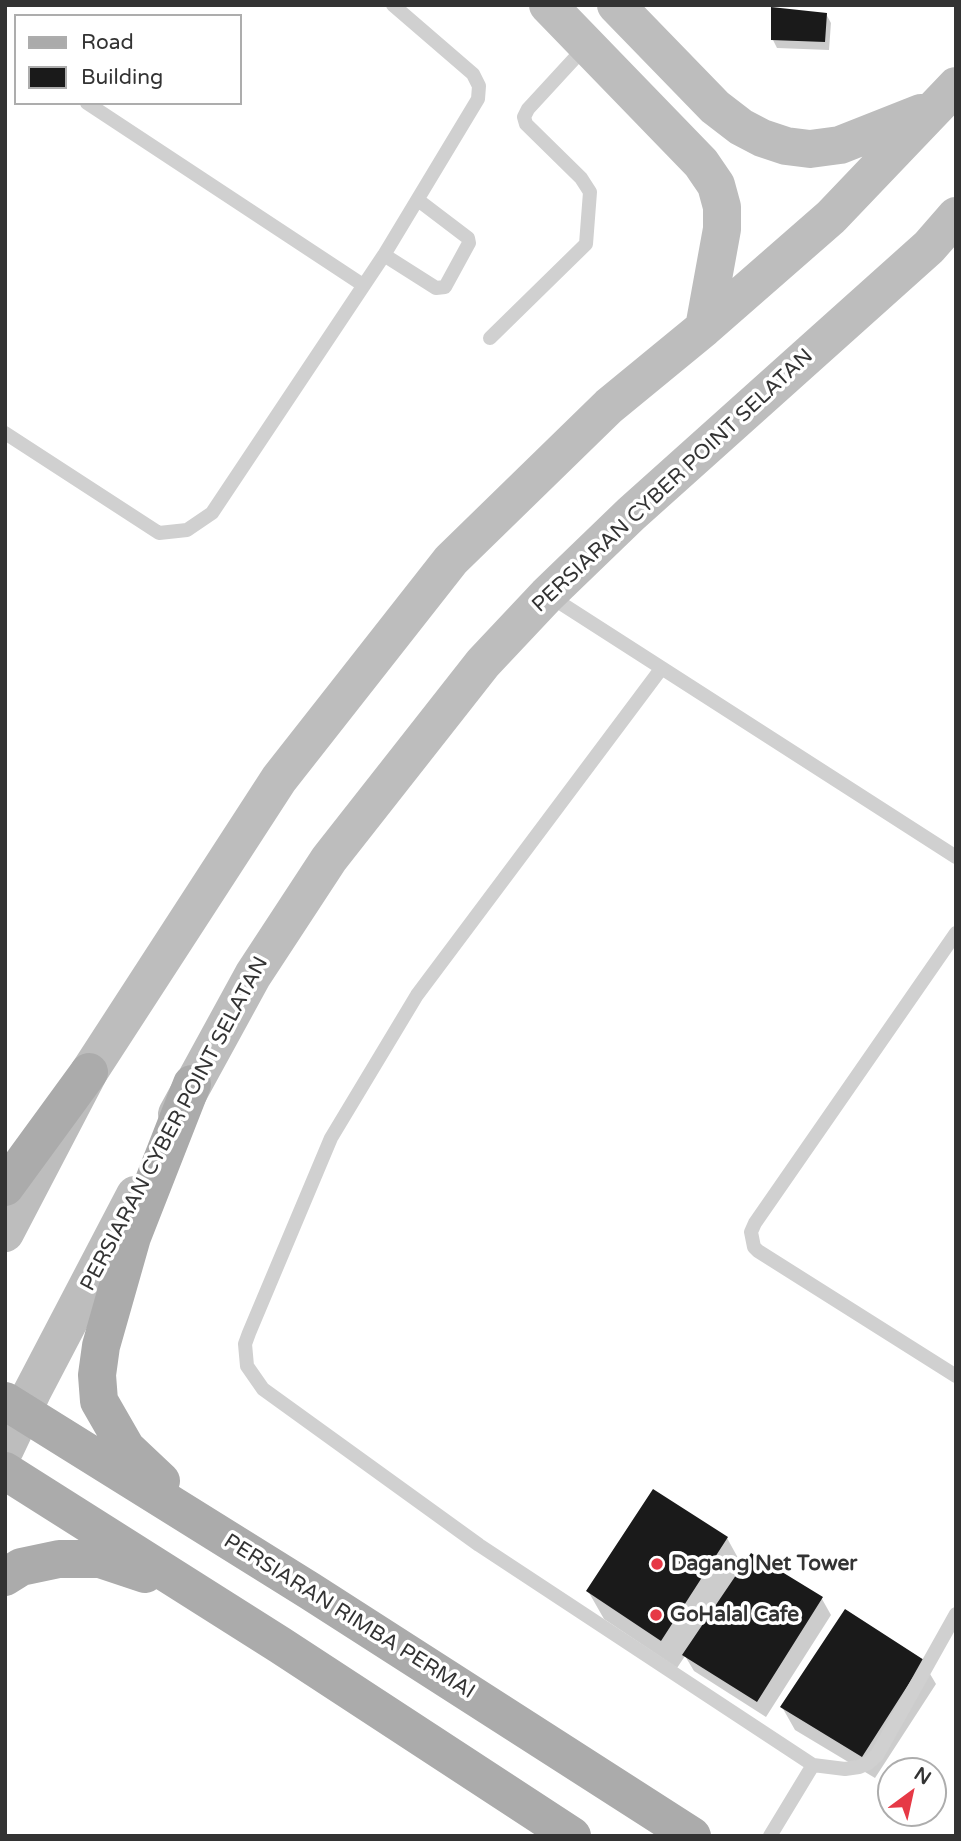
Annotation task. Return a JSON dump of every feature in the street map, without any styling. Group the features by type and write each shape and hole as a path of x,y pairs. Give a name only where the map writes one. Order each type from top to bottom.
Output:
{"main road":[{"path":"548,5 701,163 716,185 722,207 722,229 704,328"},
{"path":"616,5 715,107 741,127 786,146 810,149 840,145 947,96"},
{"path":"5,1187 89,1072 279,779 451,560 609,406 704,328 831,217 947,96"},
{"name":"PERSIARAN CYBER POINT SELATAN","path":"5,1449 14,1406 253,975 329,859 483,663 547,595 631,514 929,247 956,216"},
{"path":"5,1233 89,1072"},
{"path":"192,1084 132,1237 111,1304 97,1375 99,1401 126,1448 152,1475 310,1591"},
{"name":"PERSIARAN RIMBA PERMAI","path":"14,1406 310,1591 692,1836"},
{"path":"5,1471 280,1645 572,1836"},
{"path":"5,1577 21,1567 59,1559 100,1559 157,1578 280,1645"}],"lane":[{"path":"5,433 159,533 187,530 212,513 384,255 478,99 479,86 473,74 393,5"},
{"path":"490,338 586,244 590,192 581,178 526,124 524,117 587,45"},
{"path":"90,105 363,285"},
{"path":"384,255 436,288 445,287 469,243 468,238 418,200"},
{"path":"547,595 956,857"},
{"path":"661,669 410,1007 331,1138 249,1333 245,1344 247,1366 263,1389 468,1538 811,1763 845,1769 859,1768 877,1755 956,1614"},
{"path":"956,933 751,1231 754,1247 758,1251 956,1376"},
{"path":"769,1836 811,1763"}],"building":[{"path":"771,7 827,13 825,42 771,40"},
{"name":"Dagang Net Tower","path":"653,1489 728,1537 661,1641 586,1591"},
{"path":"751,1553 823,1597 757,1702 682,1655"},
{"path":"845,1609 924,1660 862,1757 780,1707"}],"place":[{"name":"Dagang Net Tower","path":"657,1564"},
{"name":"GoHalal Cafe","path":"656,1615"}]}
